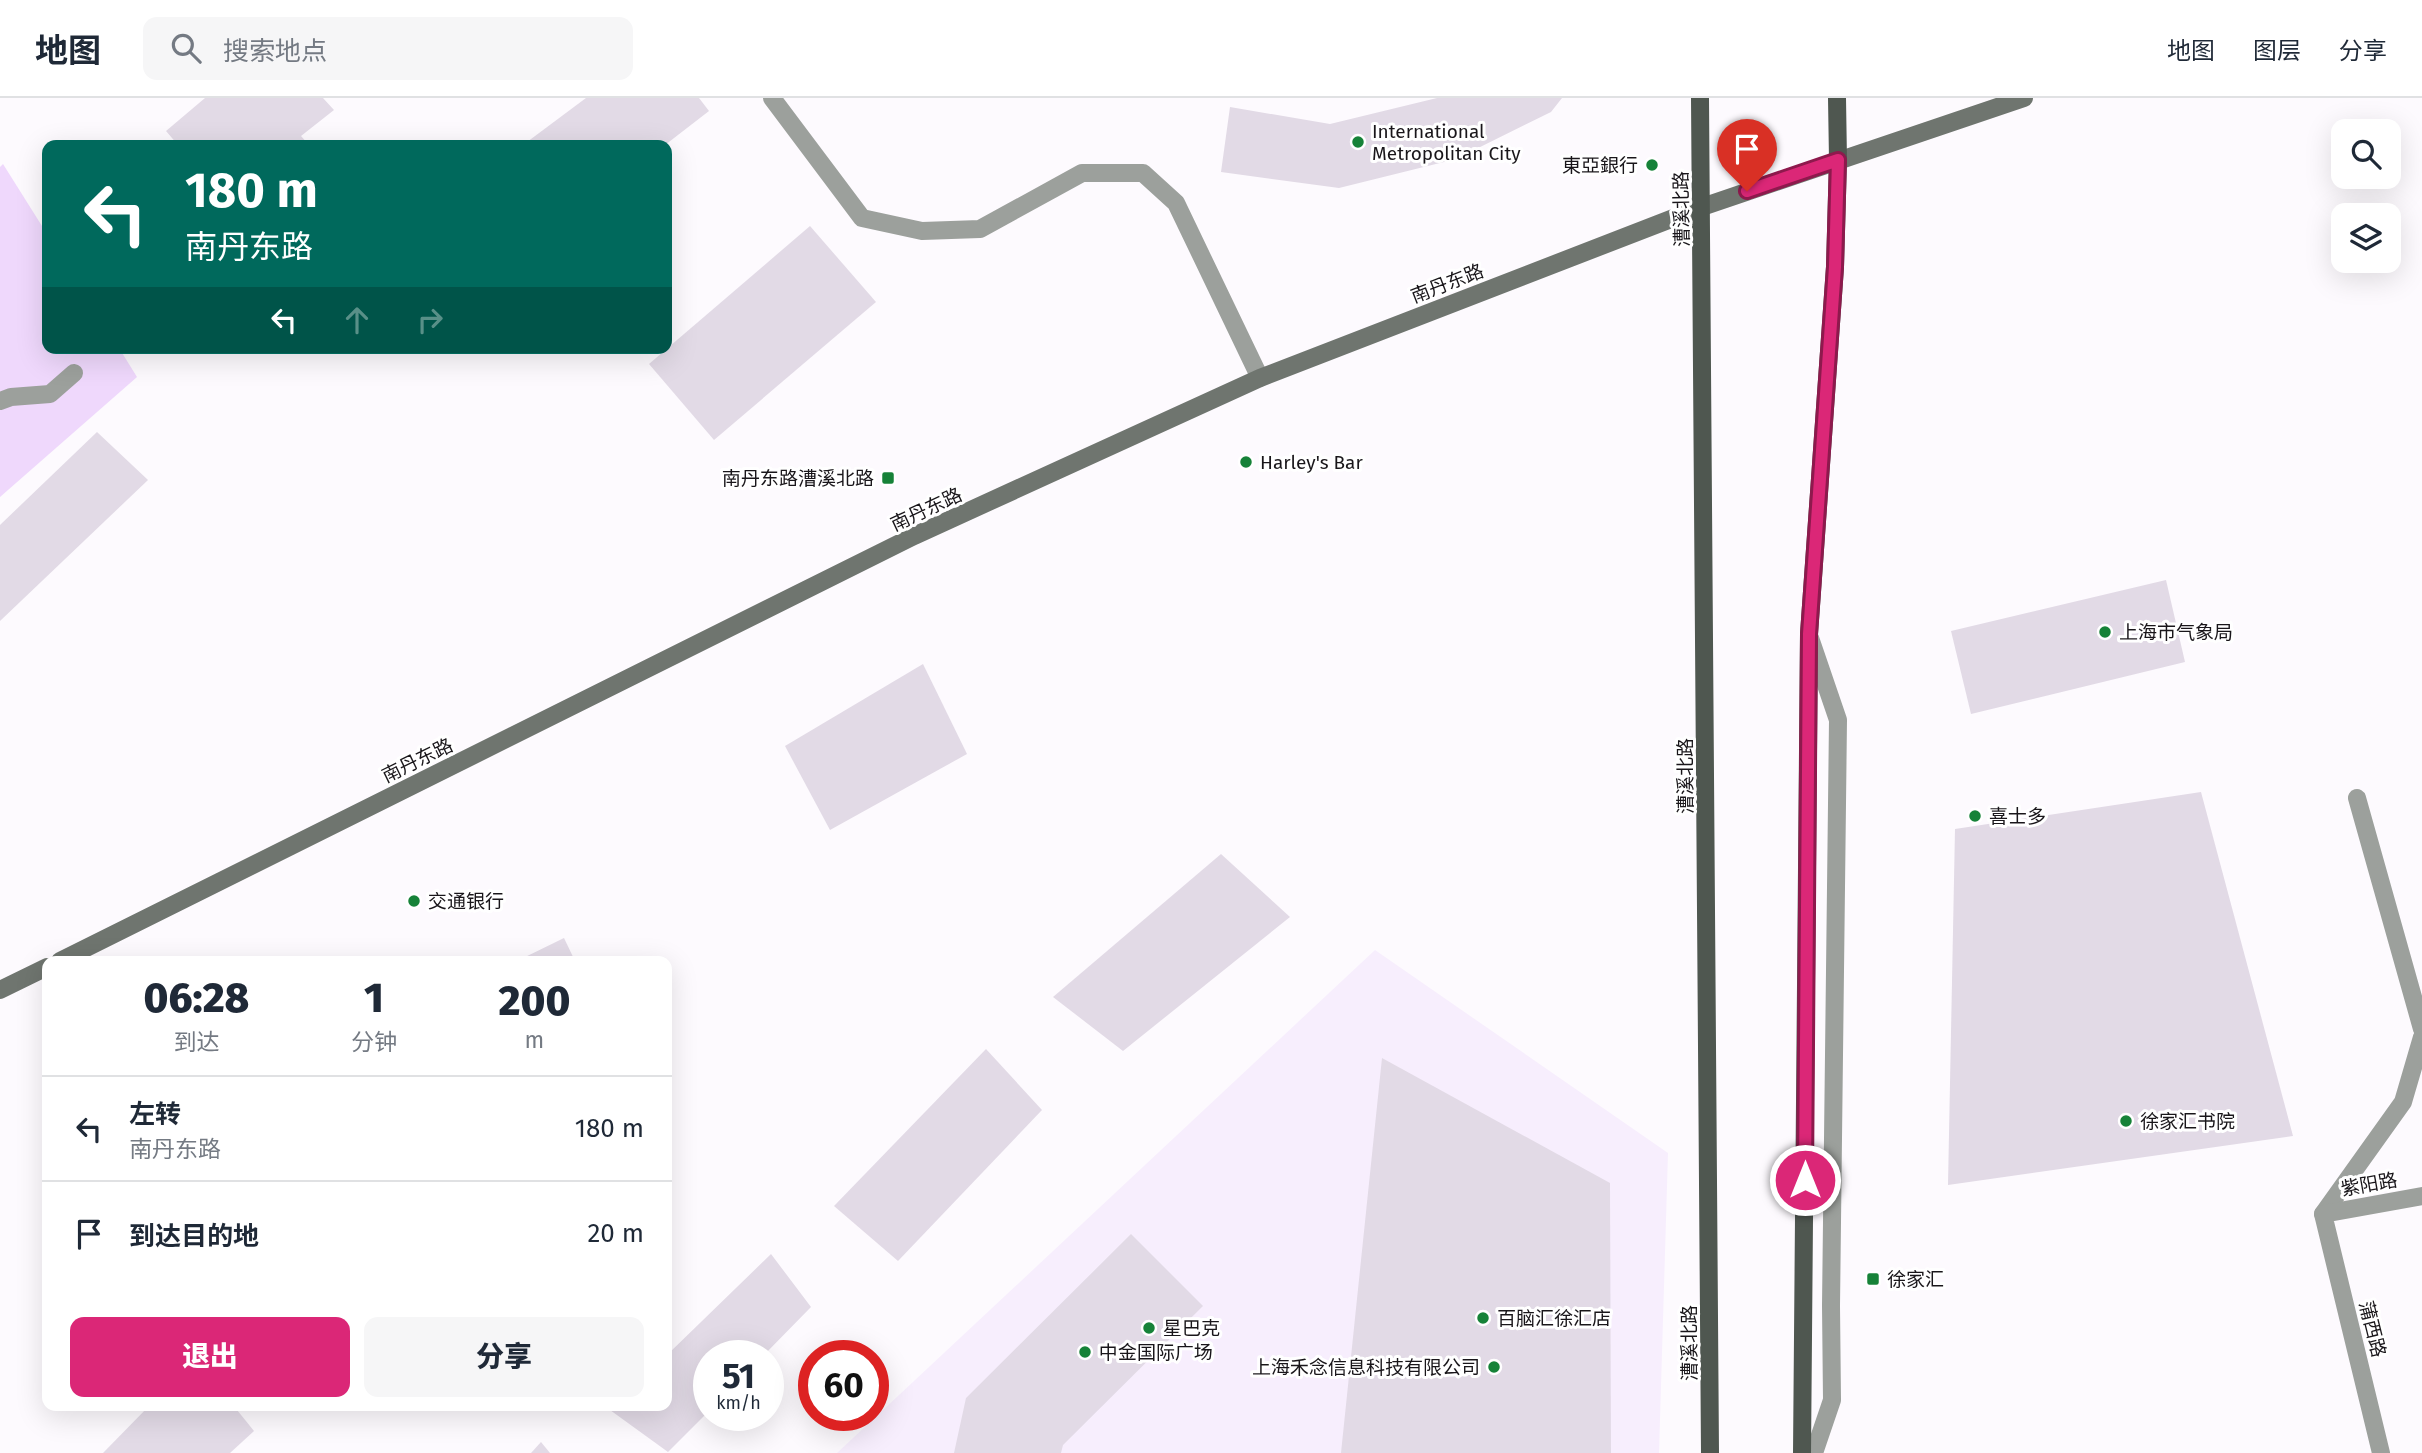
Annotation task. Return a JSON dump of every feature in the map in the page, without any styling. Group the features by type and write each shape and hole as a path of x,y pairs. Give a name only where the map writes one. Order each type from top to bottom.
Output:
{"main road":[{"name":"漕溪北路","path":"1700,98 1710,1453"},
{"path":"1802,1453 1809,634 1835,267 1837,98"},
{"name":"南丹东路","path":"70,956 914,536 1260,378 1702,207 2024,98"},
{"path":"0,990 42,969"}],"street":[{"path":"772,98 862,218 922,232 980,229 1082,173 1143,173 1176,203 1260,378"},
{"path":"0,401 10,397 50,394 74,373"},
{"path":"1809,634 1838,720 1832,1400 1814,1453"},
{"path":"2357,798 2422,1030"},
{"path":"2323,1214 2403,1102 2422,1037"},
{"name":"紫阳路","path":"2323,1214 2422,1196"},
{"name":"蒲西路","path":"2323,1214 2381,1453"}],"shaded area":[{"path":"3,164 42,226 42,354 123,354 137,377 0,497 0,167"},
{"name":"中金国际广场","path":"1375,950 1668,1153 1659,1453 837,1453 861,1431 889,1431 889,1404"}],"building":[{"path":"205,98 323,98 334,110 301,136 305,140 174,140 166,131"},
{"path":"586,98 699,98 709,111 671,140 530,140"},
{"name":"International Metropolitan City","path":"1437,98 1562,98 1551,112 1456,159 1339,188 1221,172 1230,107 1330,124"},
{"path":"810,226 876,302 714,440 649,364 661,354 672,354 672,344"},
{"path":"97,432 148,480 0,621 0,525"},
{"path":"2166,580 2185,662 1971,714 1951,631"},
{"path":"923,664 967,754 830,830 785,746"},
{"path":"2201,792 2293,1136 1948,1185 1955,829"},
{"path":"1221,854 1290,917 1123,1051 1053,997"},
{"path":"564,938 573,956 527,956"},
{"path":"986,1049 1042,1110 898,1261 834,1206"},
{"name":"百脑汇徐汇店","path":"1382,1058 1610,1183 1611,1453 1341,1453"},
{"name":"中金国际广场","path":"1131,1234 1203,1306 1063,1445 1061,1453 954,1453 966,1398"},
{"path":"771,1254 811,1307 779,1340 693,1340 693,1427 668,1452 611,1411 672,1411 672,1350"},
{"path":"144,1411 238,1411 254,1431 230,1453 103,1453"},
{"path":"541,1442 550,1453 531,1453"}],"place":[{"name":"International Metropolitan City","path":"1358,142"},
{"name":"東亞銀行","path":"1652,165"},
{"name":"Harley's Bar","path":"1246,462"},
{"name":"南丹东路漕溪北路","path":"888,478"},
{"name":"上海市气象局","path":"2105,632"},
{"name":"喜士多","path":"1975,816"},
{"name":"交通银行","path":"414,901"},
{"name":"徐家汇书院","path":"2126,1121"},
{"name":"徐家汇","path":"1873,1279"},
{"name":"百脑汇徐汇店","path":"1483,1318"},
{"name":"星巴克","path":"1149,1328"},
{"name":"中金国际广场","path":"1085,1352"},
{"name":"上海禾念信息科技有限公司","path":"1494,1367"}],"route":[{"path":"1747,191 1838,160 1835,267 1809,634 1805,1180"}]}
